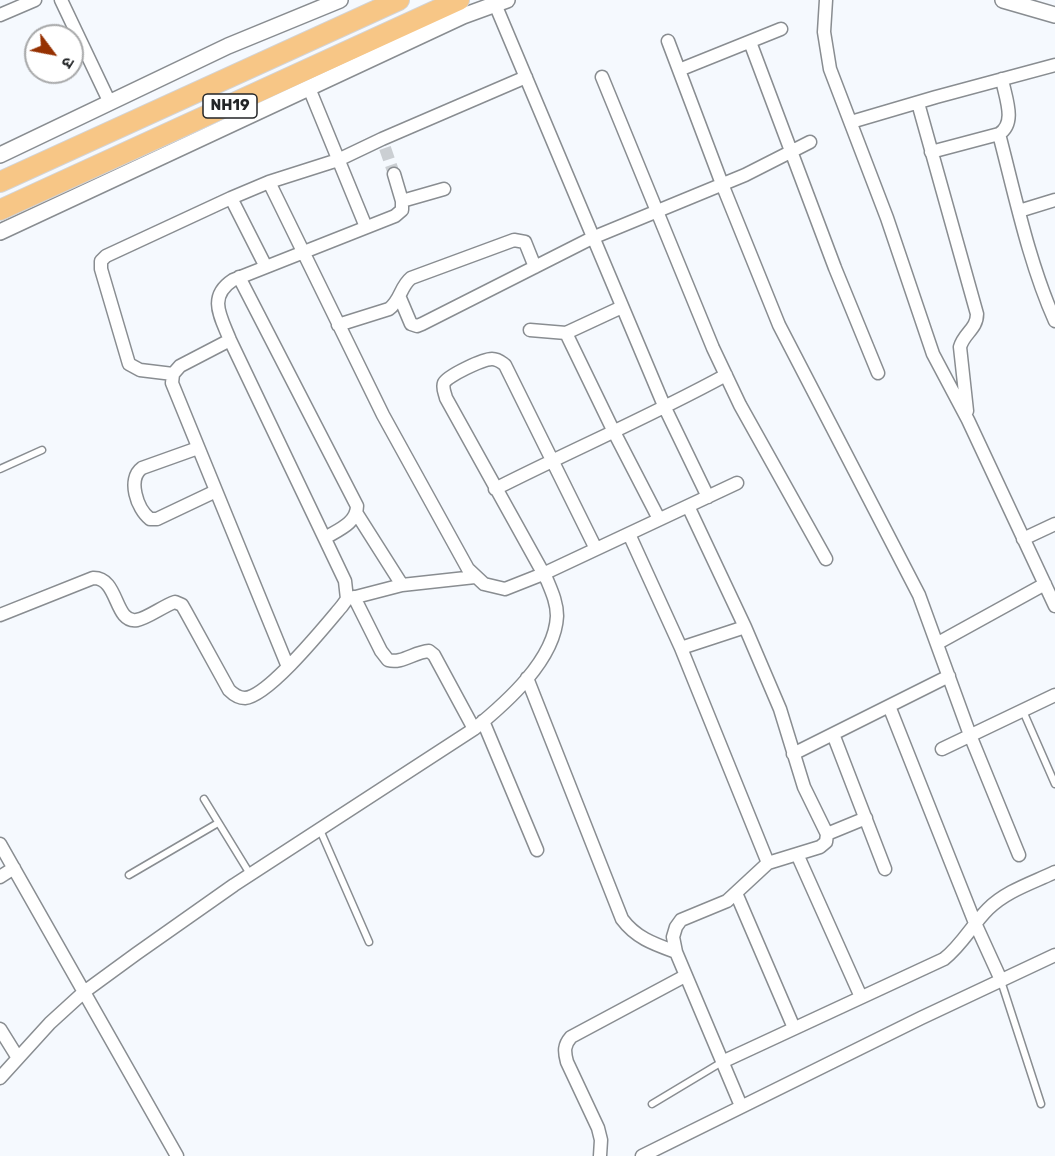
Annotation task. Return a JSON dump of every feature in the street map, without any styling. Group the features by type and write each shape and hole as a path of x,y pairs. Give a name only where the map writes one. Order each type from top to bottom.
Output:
{"highway":[{"name":"NH19","path":"0,182 399,0"},
{"name":"NH19","path":"0,210 459,0"}],"street":[{"path":"0,15 35,0"},
{"path":"61,0 110,103"},
{"path":"0,154 228,46 340,0"},
{"path":"826,0 824,32 830,69 887,218 933,354 969,420 1055,606"},
{"path":"1003,0 1055,15"},
{"path":"0,232 463,16 501,2 526,77 592,238 665,408 708,497"},
{"path":"679,70 781,29"},
{"path":"668,41 779,325 920,595 970,735 1019,855"},
{"path":"750,42 878,373"},
{"path":"851,122 1055,65"},
{"path":"173,374 140,370 129,364 101,269 101,261 106,256 269,182 384,143 526,77"},
{"path":"602,77 726,375 770,460 826,559"},
{"path":"931,152 999,134 1005,130 1009,123 1002,79"},
{"path":"309,88 366,227"},
{"path":"918,103 977,314 977,322 962,340 960,347 969,420"},
{"path":"999,134 1019,211 1055,321"},
{"path":"400,298 408,320 417,326 592,238 745,175 810,142"},
{"path":"394,174 402,201 402,210 395,216 239,277 224,286 217,303 230,340 325,538 345,581 350,598 381,651 388,660 398,662 422,651 429,651 434,655 479,725 537,850"},
{"path":"269,182 383,415 468,569 484,584 505,589 543,574 737,483"},
{"path":"402,201 444,189"},
{"path":"231,198 266,267"},
{"path":"1019,211 1055,200"},
{"path":"338,325 389,309 400,298 405,282 411,278 514,240 525,242 535,267"},
{"path":"239,277 354,498 357,514 402,585"},
{"path":"530,330 566,333 622,307"},
{"path":"566,333 659,519"},
{"path":"230,340 180,366 173,374 172,382 288,667"},
{"path":"0,1078 50,1023 84,992 178,923 479,725 527,678 554,636 557,615 555,599 443,390 448,378 482,360 499,360 505,365 596,549"},
{"path":"495,489 613,430 665,408 726,375"},
{"path":"198,448 137,471 133,483 142,510 150,519 157,519 216,491"},
{"path":"688,506 745,627 780,709 804,787 827,834 826,842 820,847 768,863 726,901 681,920 676,927 673,938 676,952 741,1106"},
{"path":"325,538 352,521 357,514"},
{"path":"1023,539 1055,524"},
{"path":"629,534 681,648 768,863"},
{"path":"0,615 93,578 100,578 106,582 123,614 129,619 136,620 175,602 182,605 225,683 235,696 244,698 265,688 288,667 350,598 402,585 475,577"},
{"path":"938,643 1045,584"},
{"path":"681,648 745,627"},
{"path":"793,754 949,676"},
{"path":"527,678 622,919 629,930 641,939 676,952"},
{"path":"942,748 1055,695"},
{"path":"889,706 975,923 1001,980"},
{"path":"833,734 885,869"},
{"path":"827,834 866,818"},
{"path":"0,844 177,1156"},
{"path":"797,854 861,997"},
{"path":"0,877 14,868"},
{"path":"722,1062 944,959 955,950 975,923 1004,897 1055,872"},
{"path":"736,892 794,1028"},
{"path":"642,1156 1055,955"},
{"path":"600,1156 602,1140 567,1062 564,1053 566,1044 571,1037 686,976"},
{"path":"0,1029 18,1058"}],"lane":[{"path":"0,469 42,450"},
{"path":"1022,710 1055,784"},
{"path":"204,799 250,875"},
{"path":"129,875 218,822"},
{"path":"320,830 369,942"},
{"path":"1001,980 1041,1104"},
{"path":"652,1104 722,1062"}],"tunnel":[{"path":"385,148 394,174"}]}
